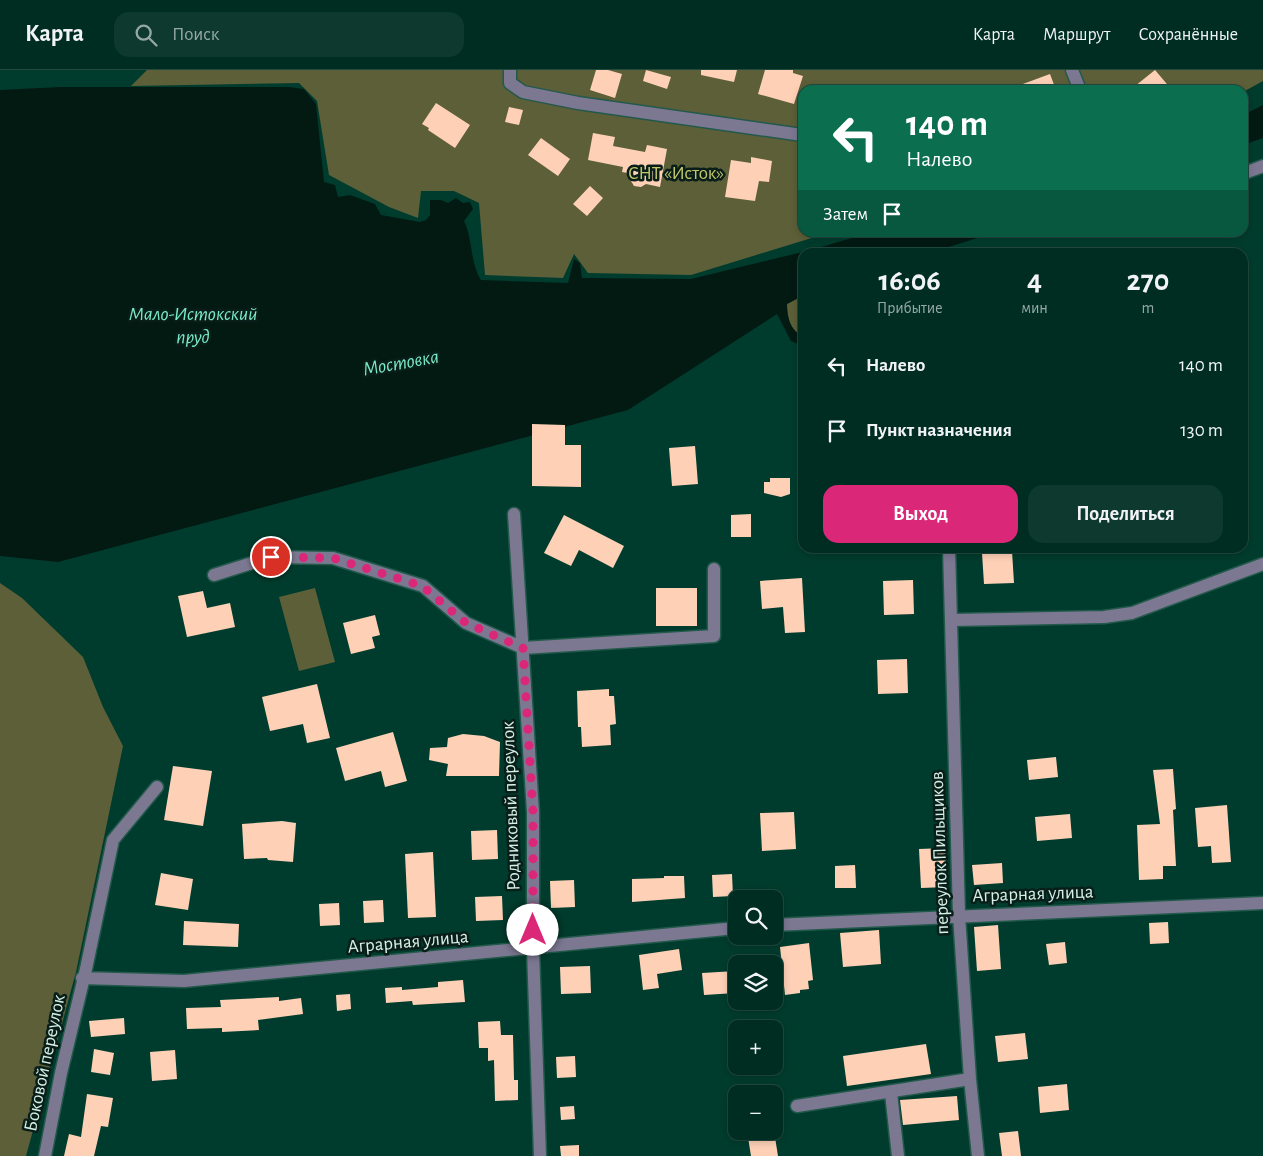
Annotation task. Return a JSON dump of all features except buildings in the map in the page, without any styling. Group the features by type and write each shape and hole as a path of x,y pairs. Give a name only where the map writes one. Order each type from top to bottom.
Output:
{"street":[{"path":"510,70 510,83 523,92 578,103 798,134"},
{"path":"1072,70 1078,85"},
{"path":"1248,172 1263,166"},
{"name":"Родниковый переулок","path":"514,514 533,812 533,949 540,1156"},
{"name":"переулок Пильщиков","path":"949,553 959,915 970,1079 978,1156"},
{"path":"214,575 271,557 333,558 422,586 466,623 523,648 714,636 714,569"},
{"path":"952,620 1104,617 1132,613 1263,564"},
{"name":"Боковой переулок","path":"45,1156 113,840 158,787"},
{"name":"Аграрная улица","path":"783,925 959,915 1263,903"},
{"name":"Аграрная улица","path":"82,978 184,981 728,929"},
{"path":"797,1106 891,1093 970,1079"},
{"path":"891,1093 898,1156"}],"green space":[{"name":"СНТ «Исток»","path":"147,70 1263,70 1263,81 1248,89 1248,85 798,85 798,237 815,237 691,275 588,273 574,254 563,278 485,275 479,203 454,191 421,191 418,218 389,207 329,175 317,101 299,83 131,86"},
{"path":"798,298 798,333 790,323 787,304"},
{"path":"0,583 22,598 83,657 103,707 123,746 76,972 26,1156 0,1156"},
{"path":"315,588 335,662 299,671 279,597"}],"water":[{"name":"Мало-Истокский пруд","path":"60,87 289,87 304,89 316,104 324,182 335,185 338,197 350,195 375,204 381,215 420,222 426,220 430,215 430,200 441,200 448,203 456,198 463,203 470,202 473,209 464,221 477,273 481,280 568,283 574,259 580,263 582,278 691,279 798,253 798,298 787,304 790,323 798,333 798,344 791,341 777,314 628,410 58,562 0,556 0,90"},
{"path":"1263,105 1263,138 1248,143 1248,112"},
{"path":"855,237 980,237 946,248 817,248"}],"route":[{"path":"271,557 333,558 422,586 466,623 523,648 533,812 533,930"}],"water label":[{"name":"Мостовка","path":"401,363"}]}
